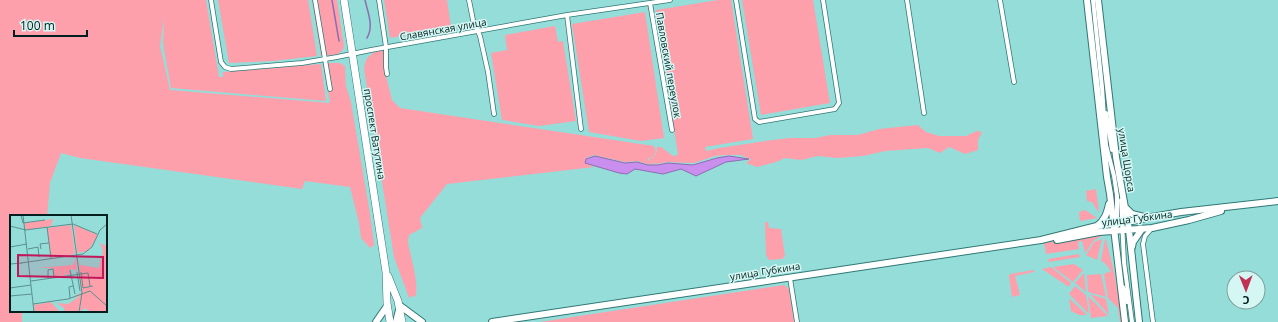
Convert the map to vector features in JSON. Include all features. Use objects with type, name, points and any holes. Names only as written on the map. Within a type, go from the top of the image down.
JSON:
[{"type":"main road","name":"проспект Ватутина","points":[[344,0],[386,272],[390,288],[399,307],[402,322]]},
{"type":"main road","name":"улица Щорса","points":[[1087,0],[1107,178],[1110,194],[1120,223],[1120,231],[1132,252],[1139,322]]},
{"type":"main road","name":"улица Щорса","points":[[1098,0],[1116,157],[1124,206],[1116,245],[1125,322]]},
{"type":"main road","points":[[1097,226],[1103,221],[1106,215],[1110,194]]},
{"type":"main road","name":"улица Губкина","points":[[492,322],[790,278],[858,266],[1040,240],[1097,226],[1181,212],[1278,201]]},
{"type":"main road","points":[[1124,206],[1132,214],[1146,218]]},
{"type":"main road","name":"улица Губкина","points":[[1040,240],[1055,240],[1099,232],[1152,228],[1189,220],[1234,207]]},
{"type":"main road","points":[[1132,252],[1133,242],[1142,229]]},
{"type":"main road","name":"проспект Ватутина","points":[[390,288],[387,308],[390,322]]},
{"type":"main road","points":[[387,308],[394,314],[399,307]]},
{"type":"main road","points":[[395,322],[399,307]]},
{"type":"main road","points":[[399,307],[422,322]]},
{"type":"main road","points":[[376,322],[387,308]]},
{"type":"main road","points":[[387,308],[390,316],[395,322]]},
{"type":"street","name":"Славянская улица","points":[[211,0],[221,62],[225,67],[231,69],[302,63],[566,15],[670,0]]},
{"type":"street","points":[[315,0],[330,89]]},
{"type":"street","points":[[379,0],[386,47],[387,74]]},
{"type":"street","points":[[469,0],[473,20],[479,31],[488,72],[494,114]]},
{"type":"street","points":[[736,0],[755,119],[759,122],[835,109],[839,103],[823,0]]},
{"type":"street","points":[[907,0],[924,113]]},
{"type":"street","points":[[1000,0],[1014,82]]},
{"type":"street","points":[[1093,0],[1102,87],[1121,196],[1120,223]]},
{"type":"street","name":"Павловский переулок","points":[[650,3],[672,130]]},
{"type":"street","points":[[566,15],[581,129]]},
{"type":"street","points":[[1152,228],[1145,236],[1143,244],[1153,322]]},
{"type":"street","points":[[1120,231],[1132,322]]},
{"type":"street","name":"улица Щорса","points":[[1118,263],[1132,322]]},
{"type":"street","points":[[790,278],[797,322]]},
{"type":"shaded area","points":[[0,0],[206,0],[219,77],[223,77],[223,72],[321,64],[326,101],[171,88],[163,44],[164,17],[160,46],[170,90],[330,103],[323,63],[340,63],[345,66],[346,86],[351,102],[370,214],[374,245],[370,248],[361,238],[359,223],[350,187],[305,181],[302,189],[80,158],[61,153],[50,183],[47,215],[10,215],[10,312],[22,312],[22,322],[0,322]]},
{"type":"shaded area","points":[[218,0],[308,0],[317,56],[273,61],[229,63]]},
{"type":"shaded area","points":[[312,0],[337,0],[344,46],[343,50],[338,54],[321,56]]},
{"type":"shaded area","points":[[384,0],[447,0],[451,27],[390,38]]},
{"type":"shaded area","points":[[718,0],[731,0],[753,139],[705,147],[706,151],[765,141],[790,138],[816,138],[830,135],[858,135],[879,129],[918,125],[926,132],[939,136],[966,136],[977,131],[982,132],[978,140],[978,150],[965,154],[949,147],[940,153],[928,148],[885,151],[863,156],[837,158],[818,156],[801,160],[785,158],[757,167],[746,163],[751,159],[740,155],[715,156],[694,163],[651,163],[655,165],[637,161],[625,162],[594,155],[586,158],[585,163],[594,167],[447,184],[420,218],[422,228],[409,235],[408,242],[414,270],[416,291],[415,297],[412,296],[409,298],[394,257],[364,69],[368,57],[373,52],[385,50],[384,68],[392,100],[400,108],[654,146],[656,152],[653,157],[657,152],[657,147],[661,147],[673,156],[678,155],[656,10]]},
{"type":"shaded area","points":[[742,0],[813,0],[830,103],[761,115]]},
{"type":"shaded area","points":[[645,12],[664,138],[641,141],[589,132],[572,24]]},
{"type":"shaded area","points":[[555,26],[558,42],[563,41],[576,121],[539,126],[502,120],[491,53],[507,50],[505,35]]},
{"type":"shaded area","points":[[595,156],[625,163],[637,162],[648,165],[668,163],[693,165],[729,156],[749,159],[726,162],[696,176],[681,169],[663,174],[635,169],[627,174],[585,163],[586,159]]},
{"type":"shaded area","points":[[1096,189],[1099,213],[1092,202],[1087,201],[1086,191]]},
{"type":"shaded area","points":[[1085,210],[1097,218],[1080,221],[1079,212]]},
{"type":"shaded area","points":[[765,222],[768,222],[769,228],[781,229],[785,256],[782,259],[769,260],[766,255]]},
{"type":"shaded area","points":[[1101,234],[1102,236],[1094,240],[1085,253],[1082,241],[1078,242],[1079,249],[1046,254],[1044,243]]},
{"type":"shaded area","points":[[1102,239],[1097,260],[1086,255],[1094,242]]},
{"type":"shaded area","points":[[1105,239],[1114,272],[1123,322],[1120,322],[1118,308],[1108,298],[1104,274],[1111,271],[1105,263],[1101,261]]},
{"type":"shaded area","points":[[1079,254],[1080,257],[1049,262],[1048,259]]},
{"type":"shaded area","points":[[1074,264],[1083,270],[1073,282],[1053,267]]},
{"type":"shaded area","points":[[1051,267],[1071,283],[1069,287],[1042,269]]},
{"type":"shaded area","points":[[1034,270],[1034,272],[1015,276],[1020,295],[1012,297],[1010,274]]},
{"type":"shaded area","points":[[1084,273],[1086,292],[1075,283]]},
{"type":"shaded area","points":[[1101,274],[1106,297],[1088,292],[1087,275]]},
{"type":"shaded area","points":[[784,285],[789,289],[794,322],[540,322]]},
{"type":"shaded area","points":[[1075,286],[1086,295],[1089,314],[1069,294]]},
{"type":"shaded area","points":[[1090,294],[1106,299],[1109,315]]},
{"type":"shaded area","points":[[1088,296],[1108,316],[1091,318]]},
{"type":"shaded area","points":[[1069,298],[1087,315],[1079,315],[1071,311]]},
{"type":"waterway","points":[[332,0],[339,41]]},
{"type":"waterway","points":[[365,0],[370,24],[367,38]]}]
